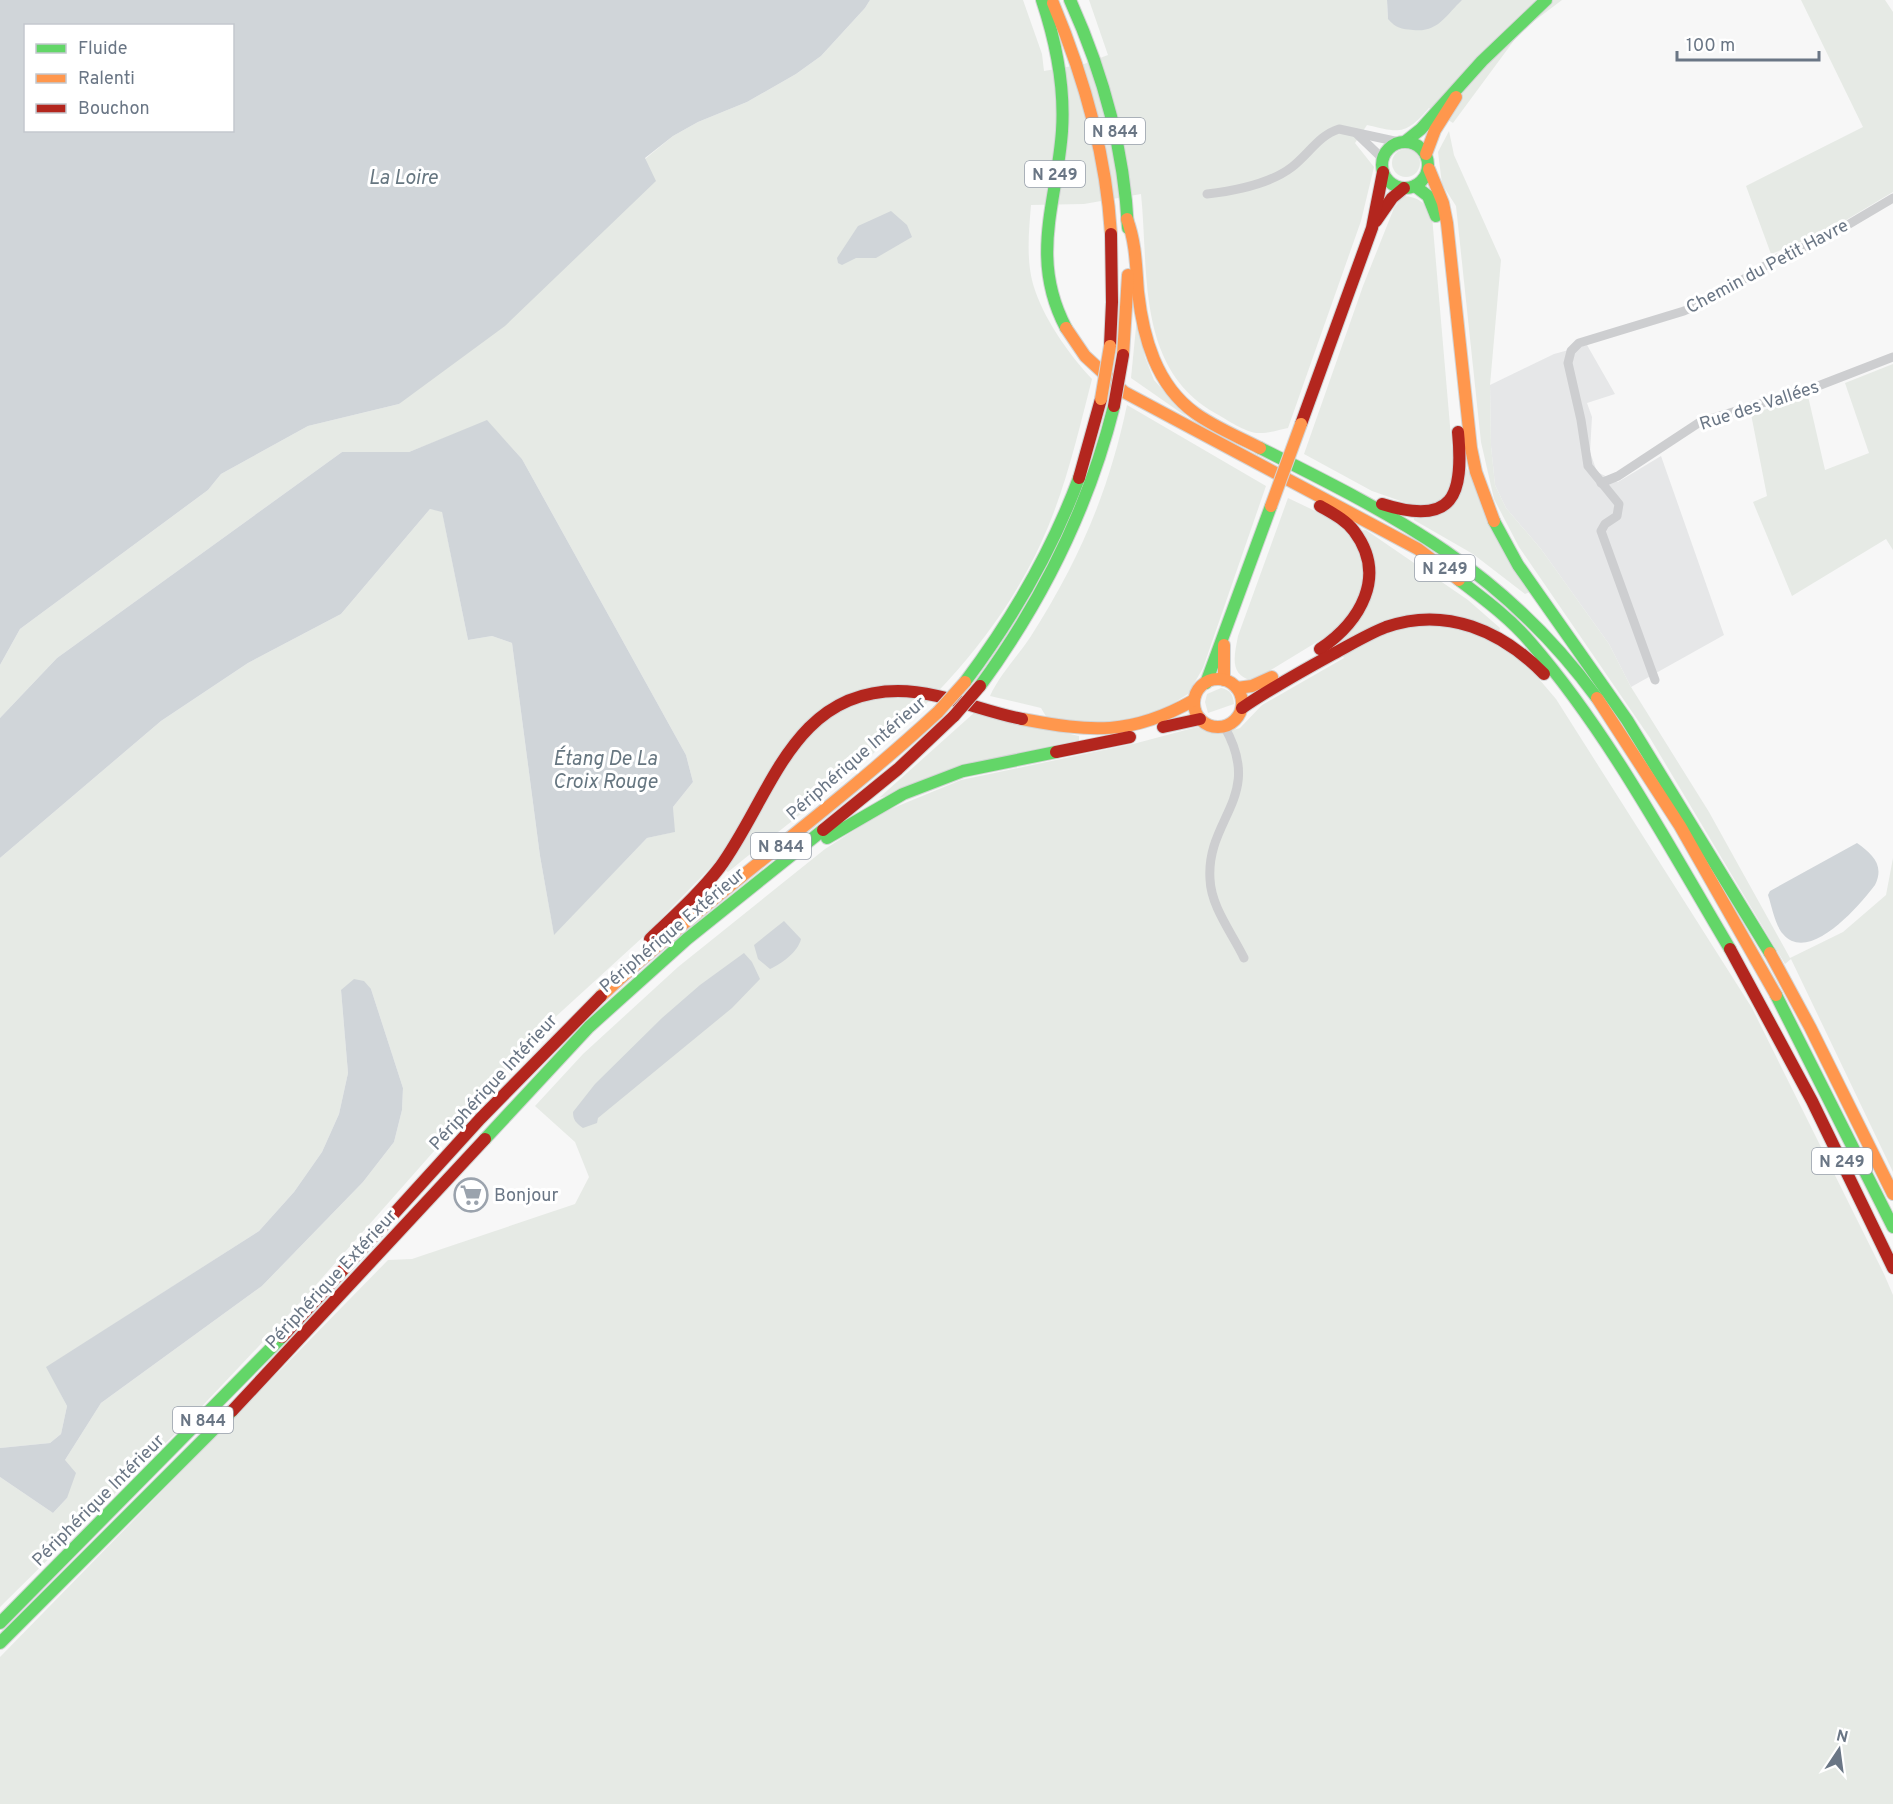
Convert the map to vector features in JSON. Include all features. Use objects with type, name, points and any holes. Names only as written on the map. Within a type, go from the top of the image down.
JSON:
[{"type":"main road","name":"N 249","points":[[1042,0],[1058,56],[1062,130],[1048,216],[1047,270],[1062,322],[1075,344],[1108,380],[1151,408],[1418,549],[1453,574],[1530,641],[1571,693],[1626,775],[1743,971],[1812,1101],[1893,1268]]},
{"type":"main road","name":"Périphérique Intérieur","points":[[0,1623],[240,1382],[527,1071],[621,977],[873,772],[938,712],[965,682],[1008,625],[1053,545],[1082,471],[1101,399],[1110,346],[1113,245],[1102,151],[1073,51],[1052,0]]},
{"type":"main road","name":"Périphérique Extérieur","points":[[0,1643],[243,1399],[582,1034],[656,965],[898,769],[954,716],[980,686],[1022,629],[1070,542],[1096,475],[1114,406],[1127,319],[1131,244],[1115,135],[1089,46],[1070,0]]},
{"type":"main road","points":[[1206,683],[1372,228],[1383,172],[1383,159],[1388,148],[1421,129],[1448,95],[1546,0]]},
{"type":"main road","points":[[1426,154],[1445,113],[1482,61]]},
{"type":"main road","points":[[1402,142],[1418,145],[1426,154],[1429,169],[1446,214],[1473,458],[1494,524],[1518,564],[1628,720],[1755,927],[1810,1027],[1893,1194]]},
{"type":"main road","points":[[1372,228],[1392,198],[1421,182],[1429,169]]},
{"type":"main road","points":[[1275,456],[1375,501],[1402,510],[1434,510],[1449,500],[1455,492],[1461,462],[1437,221],[1428,196],[1409,187],[1391,183],[1383,172]]},
{"type":"main road","name":"N 249","points":[[1131,244],[1144,328],[1151,354],[1166,384],[1190,410],[1406,526],[1462,560],[1534,620],[1569,658],[1647,773],[1739,927],[1824,1086],[1893,1227]]},
{"type":"main road","points":[[621,977],[628,960],[699,891],[720,866],[799,735],[817,717],[839,703],[867,693],[889,690],[911,691],[1059,726],[1094,731],[1125,728],[1173,715],[1194,700],[1199,688],[1206,683],[1224,680],[1237,688],[1261,683],[1346,632],[1361,612],[1369,575],[1365,550],[1345,522],[1257,463]]},
{"type":"main road","points":[[1194,700],[1200,719],[1211,726],[1224,726],[1236,720],[1242,708],[1274,686],[1369,635],[1414,621],[1447,620],[1480,627],[1509,641],[1536,664],[1577,716],[1592,724]]},
{"type":"main road","points":[[1224,680],[1225,634]]},
{"type":"main road","points":[[1237,688],[1242,708]]},
{"type":"main road","points":[[761,879],[777,876],[848,824],[903,794],[935,781],[993,764],[1131,737],[1200,719]]},
{"type":"street","points":[[1207,194],[1258,183],[1290,169],[1329,132],[1339,129],[1402,142]]},
{"type":"street","points":[[1354,132],[1383,159]]},
{"type":"street","name":"Chemin du Petit Havre","points":[[1655,680],[1601,531],[1605,524],[1617,516],[1619,510],[1614,496],[1588,466],[1581,420],[1569,375],[1569,358],[1579,343],[1684,311],[1715,297],[1776,258],[1829,236],[1893,198]]},
{"type":"street","name":"Rue des Vallées","points":[[1601,483],[1618,476],[1700,422],[1818,386],[1893,357]]},
{"type":"street","points":[[1224,726],[1237,758],[1238,783],[1232,807],[1214,845],[1210,880],[1216,906],[1244,958]]},
{"type":"shaded area","points":[[870,0],[1023,0],[1042,54],[1044,71],[1084,64],[1108,55],[1089,0],[1387,0],[1388,19],[1462,0],[1562,0],[1521,31],[1453,123],[1429,108],[1414,123],[1402,130],[1387,130],[1367,125],[1355,143],[1374,167],[1361,221],[1288,428],[1260,433],[1243,429],[1215,413],[1189,394],[1171,371],[1159,344],[1151,316],[1141,194],[1084,204],[1031,205],[1029,255],[1037,296],[1057,335],[1092,379],[1070,462],[1050,523],[1014,594],[981,641],[945,684],[862,764],[728,872],[714,864],[643,937],[540,1031],[307,1295],[191,1418],[0,1607],[0,1477],[53,1513],[67,1498],[65,1460],[101,1403],[262,1286],[363,1182],[394,1142],[402,1110],[403,1088],[371,989],[341,990],[348,1073],[339,1114],[322,1152],[294,1192],[259,1231],[47,1367],[67,1406],[61,1434],[50,1443],[0,1448],[0,858],[161,721],[248,663],[341,614],[430,509],[442,511],[468,640],[492,636],[512,643],[540,856],[554,934],[647,838],[674,832],[673,807],[693,782],[686,755],[522,459],[487,421],[409,452],[342,452],[57,658],[0,718],[0,665],[20,629],[208,490],[221,474],[308,426],[399,404],[645,159],[673,136],[698,122],[747,102],[796,74],[821,56]]},
{"type":"shaded area","points":[[1801,0],[1885,0],[1893,12],[1893,192],[1826,232],[1771,254],[1746,186],[1863,127]]},
{"type":"shaded area","points":[[1449,131],[1454,155],[1501,260],[1490,385],[1491,446],[1495,485],[1506,508],[1541,549],[1609,644],[1631,687],[1709,812],[1790,958],[1843,932],[1886,895],[1893,858],[1893,1172],[1791,959],[1785,964],[1650,738],[1519,547],[1494,499],[1481,442],[1456,206],[1442,184],[1438,152]]},
{"type":"shaded area","points":[[1406,149],[1416,153],[1420,163],[1416,173],[1406,177],[1396,173],[1392,163],[1396,153]]},
{"type":"shaded area","points":[[1403,196],[1421,201],[1432,216],[1452,449],[1469,472],[1530,592],[1525,594],[1473,554],[1414,520],[1412,505],[1372,491],[1304,454],[1363,286],[1394,208]]},
{"type":"shaded area","points":[[1137,317],[1145,357],[1154,380],[1187,417],[1131,378]]},
{"type":"shaded area","points":[[1587,345],[1615,394],[1587,403],[1592,417],[1590,452],[1597,472],[1618,482],[1661,456],[1724,635],[1631,687],[1609,644],[1541,549],[1506,508],[1495,485],[1491,446],[1490,385],[1554,354]]},
{"type":"shaded area","points":[[1893,364],[1893,550],[1886,539],[1792,596],[1753,502],[1767,496],[1751,414],[1808,396],[1825,470],[1869,453],[1845,383]]},
{"type":"shaded area","points":[[1127,405],[1266,486],[1203,668],[1188,694],[1161,711],[1106,724],[1047,718],[1041,708],[990,696],[1031,636],[1078,553],[1111,467]]},
{"type":"shaded area","points":[[1288,498],[1332,519],[1348,532],[1366,530],[1468,600],[1500,628],[1497,643],[1527,665],[1556,699],[1752,1008],[1884,1274],[1893,1295],[1893,1804],[0,1804],[0,1657],[388,1260],[412,1259],[575,1204],[589,1177],[575,1142],[535,1106],[583,1054],[678,967],[825,849],[881,813],[961,780],[1137,743],[1197,727],[1219,734],[1240,728],[1262,705],[1344,658],[1330,634],[1253,681],[1245,678],[1237,670],[1235,658],[1238,636]]},
{"type":"shaded area","points":[[1221,688],[1230,693],[1234,704],[1208,713],[1205,702],[1207,694]]},
{"type":"shaded area","points":[[975,712],[1079,736],[1079,741],[879,798]]},
{"type":"water","name":"La Loire","points":[[0,0],[870,0],[821,56],[796,74],[747,102],[698,122],[673,136],[645,158],[656,181],[505,326],[399,404],[308,426],[221,474],[208,490],[20,629],[0,665]]},
{"type":"water","points":[[1387,0],[1462,0],[1435,26],[1429,29],[1413,30],[1396,26],[1388,19]]},
{"type":"water","points":[[891,211],[907,225],[912,237],[876,258],[856,258],[842,265],[838,263],[837,258],[858,226]]},
{"type":"water","name":"Étang De La Croix Rouge","points":[[487,420],[522,459],[686,755],[693,782],[673,807],[675,832],[647,838],[554,935],[540,856],[512,643],[492,636],[468,640],[442,512],[430,509],[341,614],[248,663],[161,721],[0,858],[0,718],[57,658],[342,452],[409,452]]},
{"type":"water","points":[[1857,843],[1868,851],[1878,866],[1879,872],[1875,885],[1833,929],[1806,942],[1794,942],[1783,934],[1778,926],[1768,895],[1770,891]]},
{"type":"water","points":[[784,921],[801,939],[793,953],[770,969],[758,959],[754,945]]},
{"type":"water","points":[[744,953],[752,962],[760,979],[732,1008],[598,1118],[597,1123],[583,1128],[577,1123],[573,1112],[595,1084],[662,1018],[700,985]]},
{"type":"water","points":[[354,979],[364,981],[371,989],[403,1088],[402,1110],[394,1142],[363,1182],[262,1286],[101,1403],[65,1460],[76,1473],[67,1498],[53,1513],[0,1477],[0,1448],[50,1443],[61,1434],[67,1406],[46,1367],[259,1231],[294,1192],[322,1152],[339,1114],[348,1073],[341,990]]},
{"type":"traffic: fast","points":[[1042,0],[1058,64],[1063,114],[1047,254],[1049,278],[1055,302],[1066,328]]},
{"type":"traffic: fast","points":[[1070,0],[1082,27],[1110,111],[1122,169],[1128,228]]},
{"type":"traffic: fast","points":[[1406,141],[1421,129],[1482,61],[1546,0]]},
{"type":"traffic: fast","points":[[1405,142],[1421,149],[1428,165],[1421,181],[1405,188],[1389,181],[1382,165],[1389,149],[1405,142]]},
{"type":"traffic: fast","points":[[1415,186],[1428,196],[1436,216]]},
{"type":"traffic: fast","points":[[980,686],[1024,621],[1061,553],[1091,482],[1114,406]]},
{"type":"traffic: fast","points":[[1260,448],[1358,498],[1445,551],[1485,581],[1524,615],[1561,653],[1597,698]]},
{"type":"traffic: fast","points":[[965,682],[999,634],[1030,584],[1056,533],[1079,478]]},
{"type":"traffic: fast","points":[[1206,683],[1271,506]]},
{"type":"traffic: fast","points":[[1494,521],[1518,565],[1627,720],[1770,953]]},
{"type":"traffic: fast","points":[[1459,580],[1515,626],[1560,678],[1637,792],[1730,949]]},
{"type":"traffic: fast","points":[[827,838],[903,794],[963,771],[1056,752]]},
{"type":"traffic: fast","points":[[485,1139],[589,1027],[687,939],[823,830]]},
{"type":"traffic: fast","points":[[1776,995],[1893,1227]]},
{"type":"traffic: fast","points":[[0,1623],[282,1337]]},
{"type":"traffic: fast","points":[[0,1643],[232,1411]]},
{"type":"traffic: slow","points":[[1053,3],[1084,87],[1092,116],[1104,174],[1111,234]]},
{"type":"traffic: slow","points":[[1426,154],[1435,130],[1456,97]]},
{"type":"traffic: slow","points":[[1429,169],[1443,203],[1447,223],[1471,448],[1476,472],[1494,521]]},
{"type":"traffic: slow","points":[[1127,219],[1134,246],[1140,309],[1148,343],[1161,374],[1170,389],[1195,413],[1260,448]]},
{"type":"traffic: slow","points":[[1123,355],[1128,275]]},
{"type":"traffic: slow","points":[[1066,328],[1085,356],[1124,392],[1418,549],[1459,580]]},
{"type":"traffic: slow","points":[[1101,399],[1110,346]]},
{"type":"traffic: slow","points":[[1271,506],[1301,424]]},
{"type":"traffic: slow","points":[[1224,645],[1224,680]]},
{"type":"traffic: slow","points":[[1237,688],[1252,686],[1272,677]]},
{"type":"traffic: slow","points":[[1218,679],[1235,686],[1242,703],[1235,720],[1218,727],[1201,720],[1194,703],[1201,686],[1218,679]]},
{"type":"traffic: slow","points":[[938,712],[965,682]]},
{"type":"traffic: slow","points":[[1597,698],[1680,826],[1776,995]]},
{"type":"traffic: slow","points":[[1022,719],[1069,727],[1110,728],[1150,720],[1194,700]]},
{"type":"traffic: slow","points":[[601,996],[642,959],[897,749],[938,712]]},
{"type":"traffic: slow","points":[[1770,953],[1810,1027],[1893,1194]]},
{"type":"traffic: jam","points":[[1301,424],[1372,228],[1383,172]]},
{"type":"traffic: jam","points":[[1376,221],[1392,198],[1404,188]]},
{"type":"traffic: jam","points":[[1110,346],[1111,234]]},
{"type":"traffic: jam","points":[[1114,406],[1123,355]]},
{"type":"traffic: jam","points":[[1079,478],[1101,399]]},
{"type":"traffic: jam","points":[[1382,504],[1406,510],[1425,511],[1439,508],[1449,500],[1456,489],[1459,473],[1458,432]]},
{"type":"traffic: jam","points":[[1320,506],[1351,527],[1364,548],[1369,565],[1369,581],[1365,597],[1357,612],[1347,626],[1320,649]]},
{"type":"traffic: jam","points":[[1242,708],[1366,636],[1408,621],[1430,619],[1472,626],[1510,646],[1544,674]]},
{"type":"traffic: jam","points":[[954,716],[980,686]]},
{"type":"traffic: jam","points":[[650,939],[720,867],[788,753],[809,728],[833,709],[862,696],[898,691],[929,694],[1022,719]]},
{"type":"traffic: jam","points":[[823,830],[898,769],[954,716]]},
{"type":"traffic: jam","points":[[1163,727],[1200,719]]},
{"type":"traffic: jam","points":[[1056,752],[1130,737]]},
{"type":"traffic: jam","points":[[1730,949],[1812,1101],[1893,1268]]},
{"type":"traffic: jam","points":[[282,1337],[480,1119],[601,996]]},
{"type":"traffic: jam","points":[[232,1411],[485,1139]]},
{"type":"place","name":"Bonjour","points":[[471,1195]]}]
